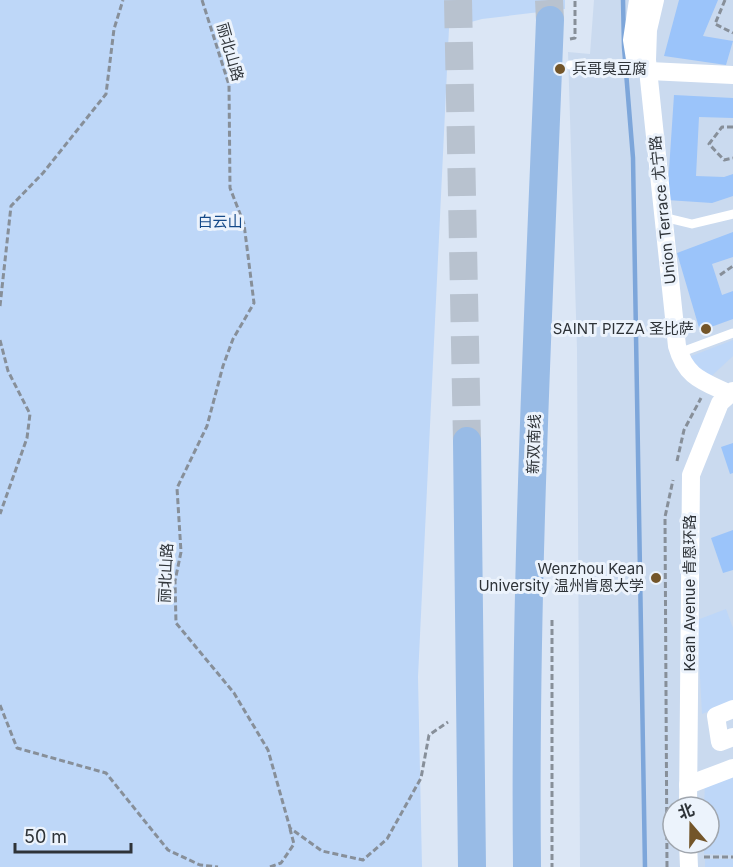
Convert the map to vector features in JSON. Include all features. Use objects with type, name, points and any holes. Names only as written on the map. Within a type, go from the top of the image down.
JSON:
[{"type":"main road","name":"新双南线","points":[[527,867],[527,707],[537,336],[550,20]]},
{"type":"main road","points":[[467,441],[472,867]]},
{"type":"street","points":[[638,0],[632,40],[634,59],[649,71],[733,75]]},
{"type":"street","name":"Union Terrace 尤宁路","points":[[655,0],[647,39],[675,334],[682,363],[695,377],[731,393]]},
{"type":"street","name":"Kean Avenue 肯恩环路","points":[[688,795],[691,475],[720,403],[731,393]]},
{"type":"street","points":[[689,725],[724,712],[720,742],[733,737]]},
{"type":"street","points":[[688,785],[733,768]]},
{"type":"lane","points":[[570,64],[622,64]]},
{"type":"lane","points":[[663,217],[692,224],[733,214]]},
{"type":"lane","points":[[679,353],[733,333]]},
{"type":"path","points":[[0,306],[11,206],[43,173],[106,94],[114,29],[123,0]]},
{"type":"path","name":"丽北山路","points":[[202,0],[229,85],[230,188],[244,224],[254,303],[233,339],[207,426],[177,488],[181,552],[175,581],[176,623],[234,693],[268,750],[290,828]]},
{"type":"path","points":[[575,0],[575,38]]},
{"type":"path","points":[[725,0],[715,24],[733,33]]},
{"type":"path","points":[[733,127],[722,127],[709,144],[724,160],[733,158]]},
{"type":"path","points":[[720,275],[733,266]]},
{"type":"path","points":[[0,340],[8,371],[30,414],[27,438],[0,514]]},
{"type":"path","points":[[677,463],[684,430],[709,384]]},
{"type":"path","points":[[667,867],[665,517],[675,474]]},
{"type":"path","points":[[0,705],[17,748],[106,773],[168,850],[200,865],[218,867]]},
{"type":"path","points":[[290,828],[322,851],[363,860],[387,839],[421,778],[429,735],[453,719],[470,721]]},
{"type":"path","points":[[270,867],[281,863],[294,844],[290,828]]},
{"type":"path","points":[[692,856],[733,857]]},
{"type":"shaded area","name":"Wenzhou Kean University 温州肯恩大学","points":[[594,0],[733,0],[733,867],[580,867],[577,349],[568,52],[590,54]]},
{"type":"green space","name":"白云山","points":[[0,0],[565,0],[565,9],[482,19],[449,28],[418,677],[422,867],[0,867]]},
{"type":"green space","points":[[733,340],[733,356],[705,382],[681,360]]},
{"type":"green space","points":[[726,609],[733,628],[733,702],[702,714],[697,620]]},
{"type":"green space","points":[[733,774],[733,855],[721,855],[721,795],[704,795],[705,783]]},
{"type":"green space","points":[[705,859],[733,859],[733,867],[705,867]]},
{"type":"building","points":[[679,0],[718,0],[703,36],[733,41],[726,65],[664,56]]},
{"type":"building","points":[[674,95],[733,98],[733,118],[699,117],[696,176],[724,177],[733,174],[733,196],[712,203],[667,200]]},
{"type":"building","points":[[733,232],[733,257],[712,264],[722,295],[733,291],[733,319],[700,331],[677,253]]},
{"type":"building","points":[[733,443],[733,473],[730,474],[721,447]]},
{"type":"building","points":[[733,530],[733,570],[723,573],[711,538]]},
{"type":"waterway","points":[[623,0],[624,47],[633,158],[645,867]]},
{"type":"tunnel","points":[[458,0],[467,441]]},
{"type":"tunnel","points":[[549,0],[550,20]]},
{"type":"place","name":"兵哥臭豆腐","points":[[560,69]]},
{"type":"place","name":"SAINT PIZZA 圣比萨","points":[[706,329]]},
{"type":"place","name":"Wenzhou Kean University 温州肯恩大学","points":[[656,578]]}]
